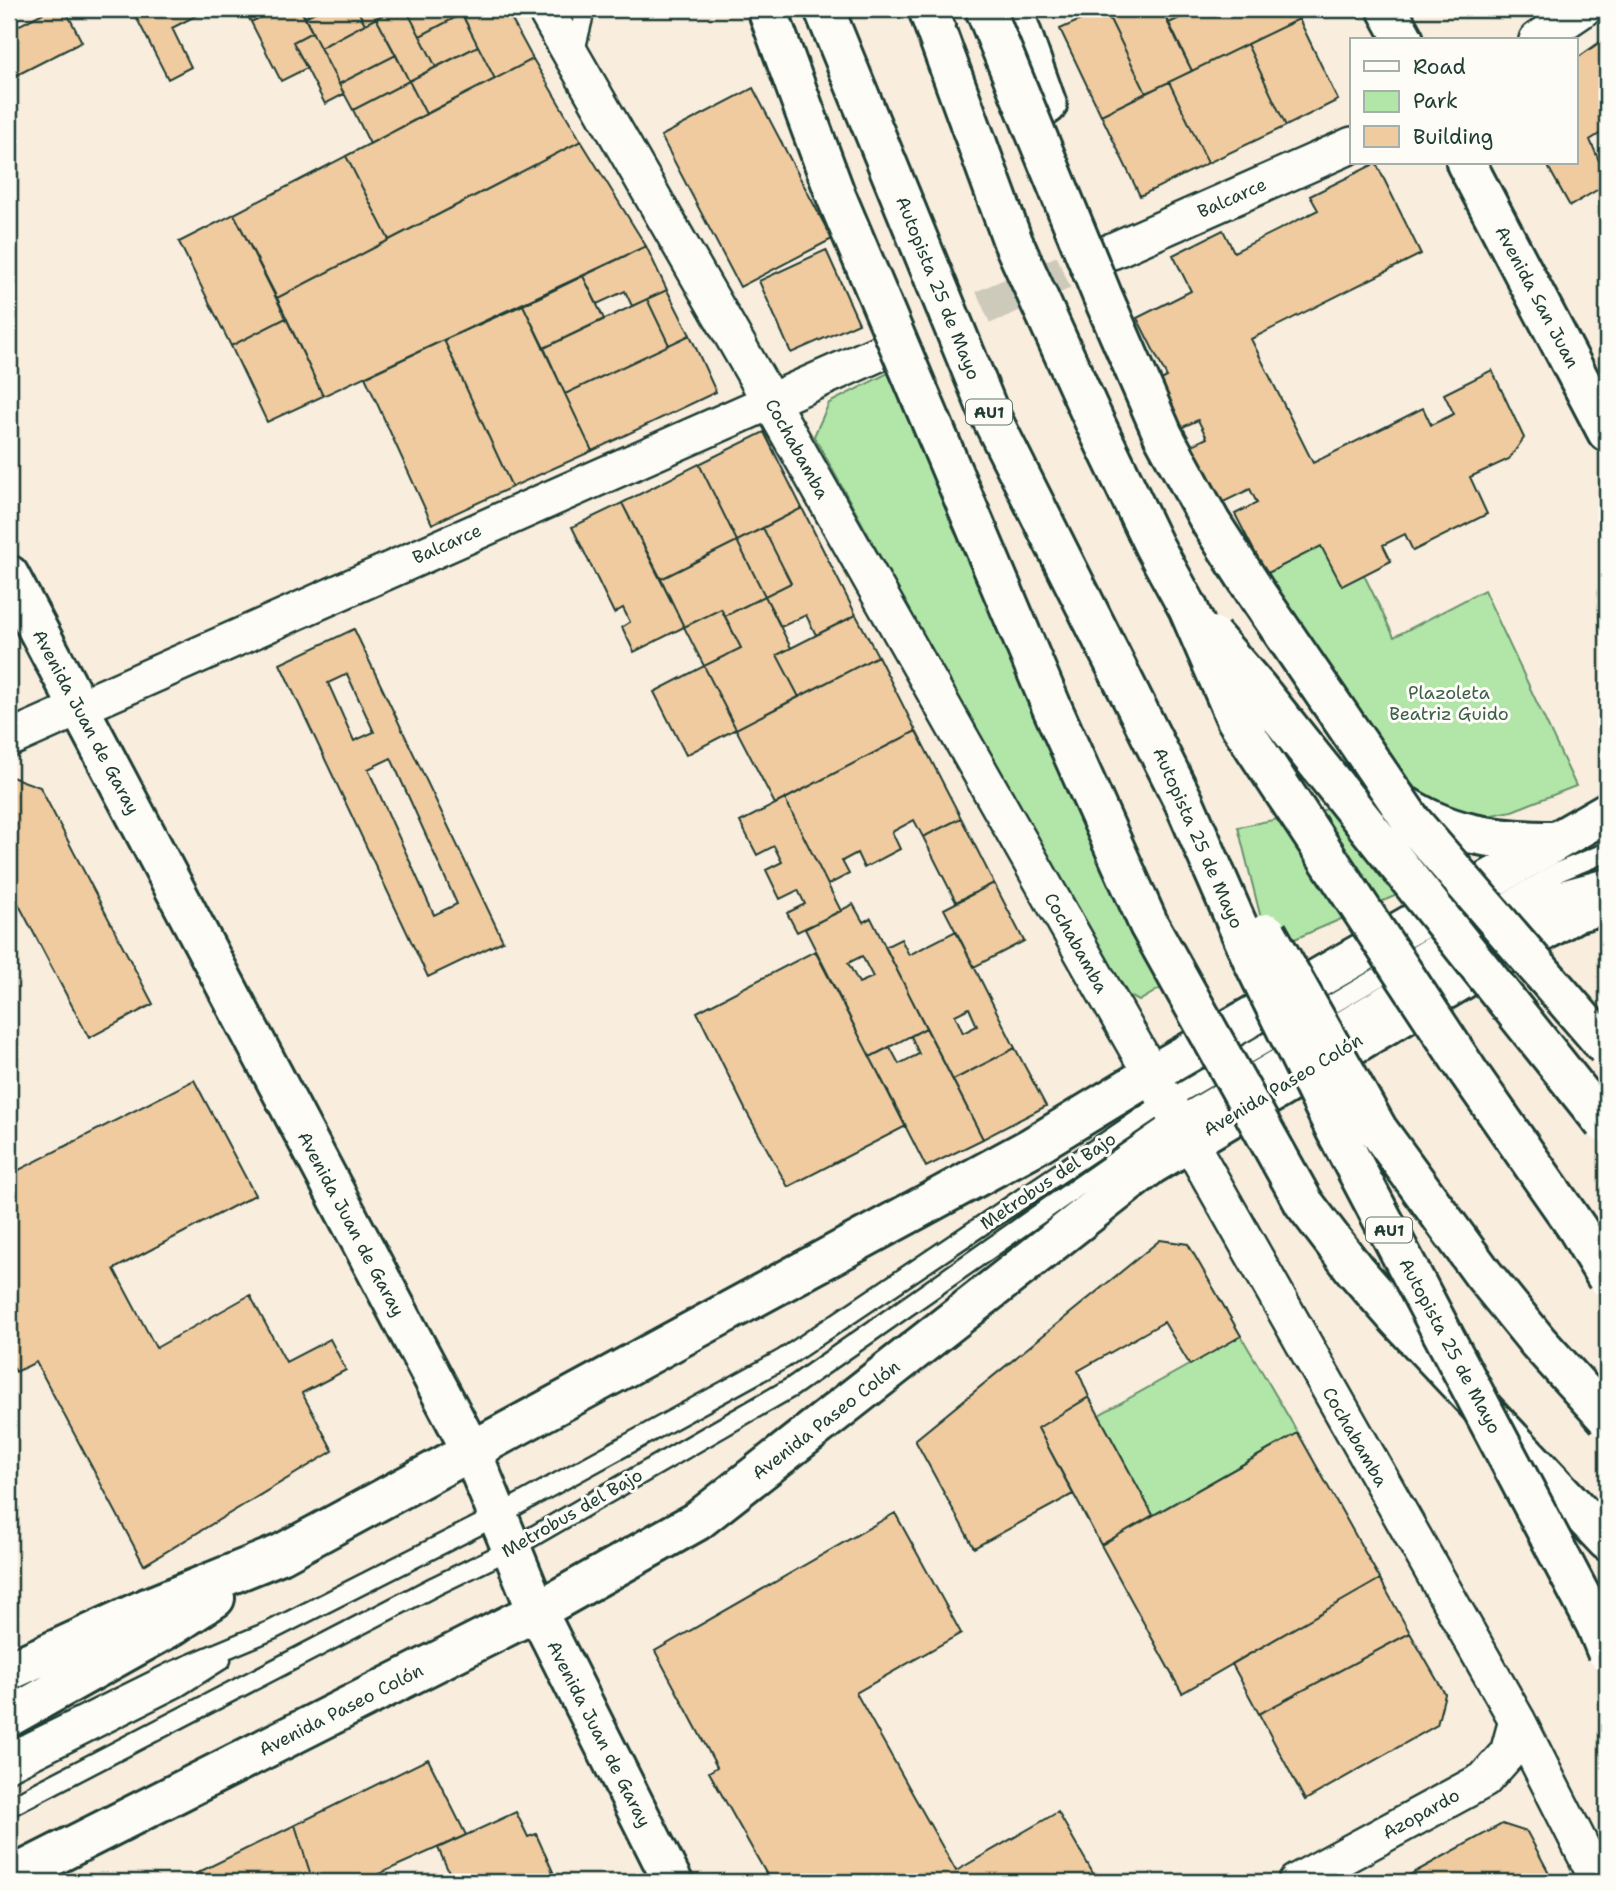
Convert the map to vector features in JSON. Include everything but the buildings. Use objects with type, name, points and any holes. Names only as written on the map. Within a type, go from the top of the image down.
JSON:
[{"type":"main road","points":[[767,9],[836,197],[1053,710],[1149,925],[1304,1203],[1355,1270],[1398,1319],[1607,1541]]},
{"type":"main road","name":"Autopista 25 de Mayo","points":[[824,9],[990,415],[1184,802],[1254,963],[1336,1131],[1596,1625],[1607,1652]]},
{"type":"main road","points":[[928,9],[1013,242],[1119,474],[1188,608],[1236,719],[1460,1059],[1577,1228],[1607,1278]]},
{"type":"main road","points":[[985,9],[1157,422],[1211,523],[1412,822],[1607,1048]]},
{"type":"main road","points":[[1013,9],[1069,168],[1095,265],[1114,355],[1136,419],[1181,513],[1234,603],[1321,726],[1349,759],[1380,788],[1409,809],[1444,826],[1483,838],[1555,841]]},
{"type":"main road","points":[[1388,9],[1403,38]]},
{"type":"main road","name":"Avenida San Juan","points":[[1467,164],[1607,432]]},
{"type":"main road","name":"Avenida Juan de Garay","points":[[9,575],[471,1450],[537,1611],[673,1882]]},
{"type":"main road","points":[[1188,608],[1258,689],[1607,1127]]},
{"type":"main road","points":[[1184,802],[1267,933],[1378,1130],[1483,1274],[1538,1342],[1607,1418]]},
{"type":"main road","name":"Avenida Paseo Colón","points":[[9,1878],[537,1611],[696,1521],[1151,1165],[1170,1109],[1555,841],[1607,812]]},
{"type":"main road","name":"Avenida Paseo Colón","points":[[9,1671],[146,1608],[281,1554],[1030,1148],[1170,1109],[1574,913],[1607,904]]},
{"type":"main road","points":[[9,1717],[172,1626],[281,1554]]},
{"type":"street","name":"Cochabamba","points":[[545,9],[1517,1720],[1599,1882]]},
{"type":"street","points":[[1540,38],[1583,9]]},
{"type":"street","name":"Balcarce","points":[[1112,251],[1350,146]]},
{"type":"street","name":"Balcarce","points":[[9,739],[886,350]]},
{"type":"street","name":"Azopardo","points":[[1296,1882],[1484,1780],[1508,1754],[1517,1720]]},
{"type":"lane","points":[[573,58],[583,18]]},
{"type":"lane","name":"Metrobus del Bajo","points":[[9,1807],[435,1586],[504,1532],[783,1359],[1170,1109],[1558,872],[1607,852]]},
{"type":"lane","name":"Metrobus del Bajo","points":[[9,1752],[171,1672],[504,1532],[792,1387],[1105,1168],[1170,1109],[1561,890],[1607,878]]},
{"type":"lane","name":"Metrobus del Bajo","points":[[1105,1168],[1170,1109]]},
{"type":"lane","name":"Metrobus del Bajo","points":[[9,1772],[178,1687],[272,1630]]},
{"type":"green space","points":[[888,373],[1146,949],[1166,985],[1139,1001],[1119,990],[814,436],[829,403]]},
{"type":"green space","name":"Plazoleta Beatriz Guido","points":[[1321,546],[1364,575],[1394,637],[1484,590],[1576,786],[1512,811],[1487,816],[1459,812],[1414,787],[1394,763],[1266,574]]},
{"type":"green space","points":[[1358,803],[1411,889],[1269,950],[1238,827]]},
{"type":"green space","points":[[1241,1336],[1298,1433],[1153,1515],[1099,1415]]},
{"type":"tunnel","points":[[886,350],[1112,251]]}]
